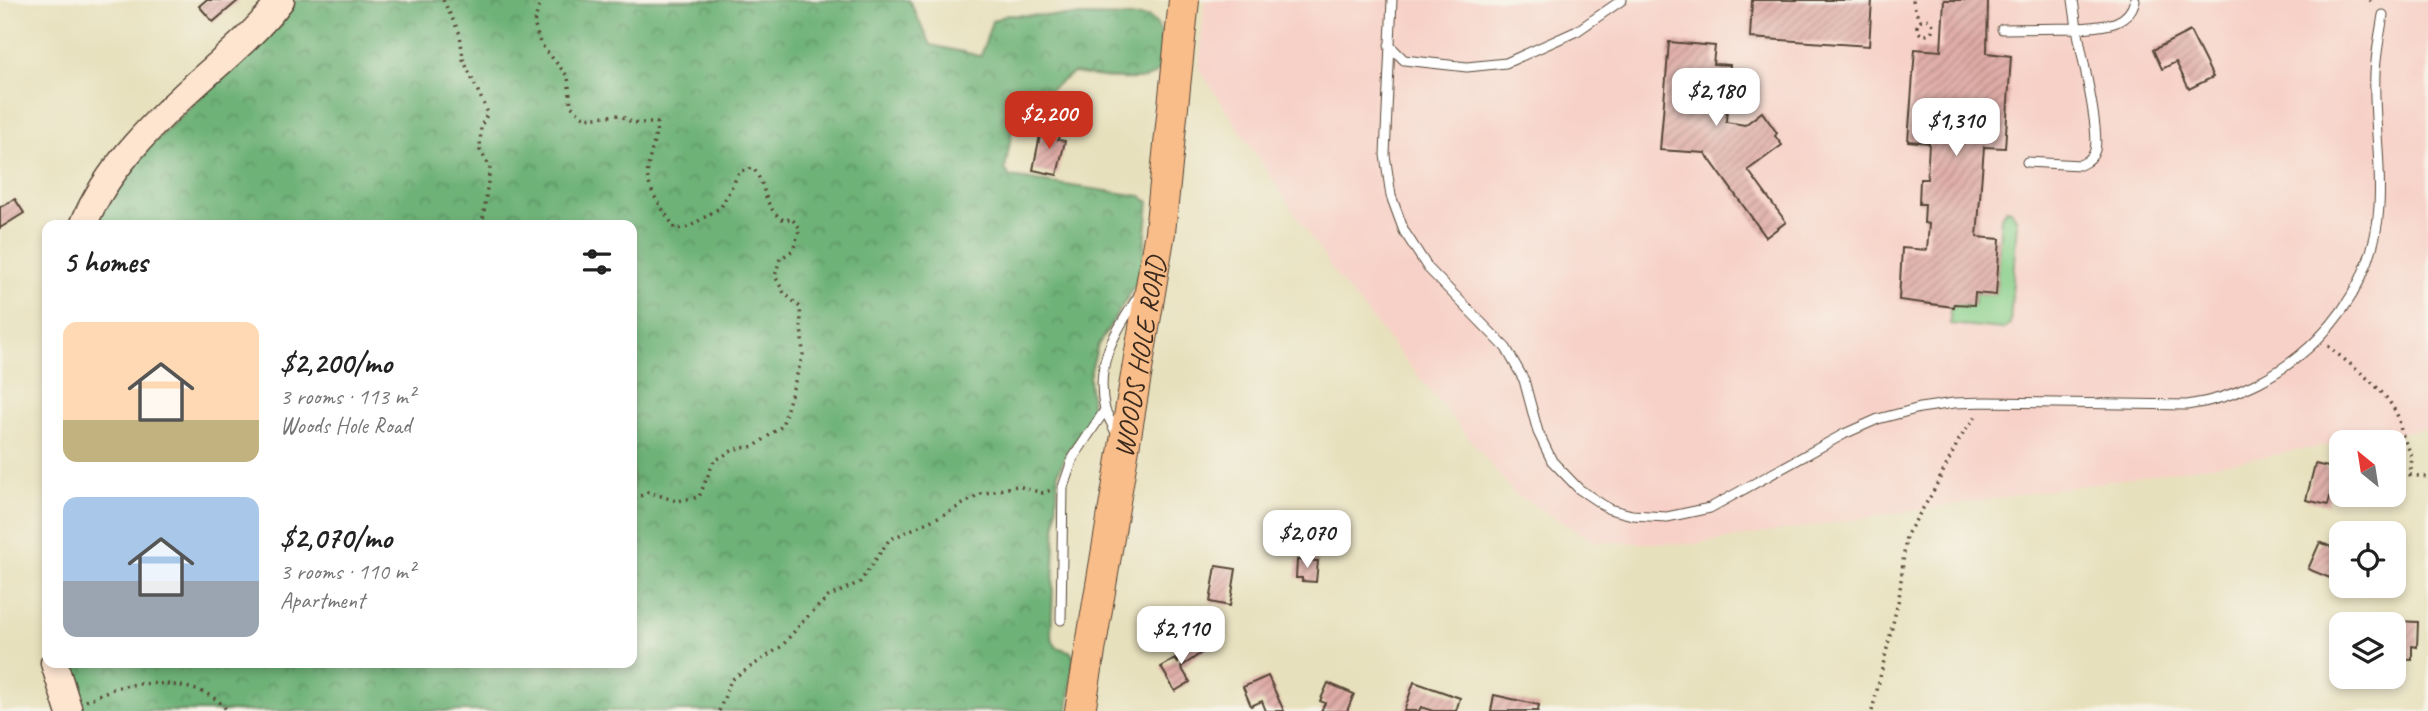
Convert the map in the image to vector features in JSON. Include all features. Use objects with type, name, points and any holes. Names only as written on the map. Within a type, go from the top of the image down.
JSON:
[{"type":"highway","name":"WOODS HOLE ROAD","points":[[1080,711],[1154,270],[1167,175],[1184,0]]},
{"type":"main road","points":[[86,220],[120,163],[281,0]]},
{"type":"main road","points":[[55,668],[68,710]]},
{"type":"lane","points":[[1392,0],[1386,163],[1391,197],[1404,231],[1428,268],[1506,348],[1524,380],[1538,432],[1552,461],[1564,475],[1599,504],[1620,513],[1642,517],[1695,513],[1722,502],[1824,444],[1878,419],[1937,405],[1986,402],[2167,407],[2206,403],[2235,394],[2268,377],[2301,355],[2319,338],[2356,287],[2370,260],[2377,230],[2380,175],[2375,72],[2383,15]]},
{"type":"lane","points":[[1389,45],[1404,60],[1467,67],[1506,63],[1577,31],[1622,0]]},
{"type":"lane","points":[[2027,162],[2080,165],[2093,156],[2096,135],[2073,0]]},
{"type":"lane","points":[[2002,29],[2113,25],[2133,8],[2134,0]]},
{"type":"lane","points":[[1124,450],[1105,410],[1101,392],[1110,343],[1154,270]]},
{"type":"lane","points":[[1061,620],[1063,486],[1073,458],[1105,410]]},
{"type":"path","points":[[443,0],[460,34],[463,59],[488,113],[481,126],[480,150],[490,167],[483,220]]},
{"type":"path","points":[[541,0],[534,23],[540,43],[568,77],[571,106],[585,118],[620,115],[633,122],[657,123],[657,137],[647,177],[675,229],[689,227],[722,207],[740,171],[753,168],[760,178],[772,213],[785,221],[791,218],[800,228],[793,250],[780,259],[775,276],[785,293],[800,307],[803,334],[803,354],[782,426],[755,446],[735,449],[713,461],[699,497],[677,501],[648,492],[637,498]]},
{"type":"path","points":[[1913,0],[1921,20]]},
{"type":"path","points":[[1926,19],[1933,23],[1929,34],[1922,35],[1917,30],[1917,24],[1921,20],[1926,19]]},
{"type":"path","points":[[2319,338],[2388,400],[2399,419],[2401,433],[2413,455],[2410,475],[2428,477]]},
{"type":"path","points":[[1872,711],[1899,598],[1906,536],[1933,492],[1960,438],[1986,402]]},
{"type":"path","points":[[719,711],[731,680],[782,646],[828,597],[860,582],[889,540],[981,494],[1017,486],[1043,493],[1063,486]]},
{"type":"path","points":[[68,710],[116,688],[151,683],[192,687],[222,703],[227,711]]},
{"type":"shaded area","points":[[1205,0],[2428,0],[2428,428],[2406,432],[2329,430],[2329,445],[1694,544],[1596,542],[1515,494],[1338,278],[1199,69]]},
{"type":"green space","points":[[296,0],[909,0],[931,45],[981,56],[992,21],[1007,15],[1149,17],[1153,20],[1162,40],[1158,71],[1152,76],[1131,79],[1073,73],[1015,115],[1005,169],[1010,177],[1141,196],[1149,202],[1142,274],[1098,345],[1089,377],[1091,421],[1067,452],[1058,473],[1051,636],[1056,647],[1070,651],[1074,657],[1068,711],[83,711],[71,687],[66,668],[637,668],[637,220],[98,220],[105,202],[149,147],[271,29]]},
{"type":"green space","points":[[2006,209],[2011,210],[2017,220],[2010,324],[2003,329],[1950,324],[1950,307],[1954,307],[1954,304],[1974,305],[1975,293],[1996,295],[2001,217]]},
{"type":"building","points":[[206,0],[239,0],[213,22],[199,6]]},
{"type":"building","points":[[1752,0],[1872,0],[1869,46],[1750,38]]},
{"type":"building","points":[[1944,0],[1988,0],[1987,53],[2011,56],[2005,148],[1984,147],[1977,237],[2000,239],[1996,295],[1975,293],[1974,305],[1954,304],[1954,307],[1899,300],[1902,248],[1927,250],[1929,224],[1924,223],[1925,204],[1919,204],[1920,179],[1927,179],[1929,143],[1908,141],[1915,49],[1941,51]]},
{"type":"building","points":[[2190,31],[2213,77],[2189,89],[2176,62],[2162,69],[2153,50]]},
{"type":"building","points":[[1669,42],[1715,46],[1713,64],[1730,65],[1726,122],[1745,125],[1762,112],[1777,133],[1775,136],[1782,145],[1748,170],[1786,222],[1766,237],[1705,153],[1660,150]]},
{"type":"building","points":[[1042,125],[1060,129],[1058,140],[1065,141],[1057,175],[1033,170]]},
{"type":"building","points":[[15,199],[24,213],[0,228],[0,207]]},
{"type":"building","points":[[2315,464],[2329,467],[2328,505],[2306,500]]},
{"type":"building","points":[[2320,542],[2329,546],[2329,578],[2308,569]]},
{"type":"building","points":[[1297,560],[1318,561],[1316,582],[1296,578]]},
{"type":"building","points":[[1216,566],[1236,569],[1230,606],[1210,602]]},
{"type":"building","points":[[2406,621],[2418,622],[2417,647],[2412,646],[2412,660],[2406,660]]},
{"type":"building","points":[[1185,642],[1207,649],[1181,667],[1190,682],[1175,691],[1161,667],[1175,659],[1178,663]]},
{"type":"building","points":[[1268,676],[1284,711],[1266,711],[1262,701],[1251,706],[1243,687]]},
{"type":"building","points":[[1414,682],[1460,698],[1456,711],[1433,711],[1421,707],[1419,711],[1404,711]]},
{"type":"building","points":[[1328,683],[1354,694],[1347,711],[1321,711],[1325,703],[1320,701]]},
{"type":"building","points":[[1494,695],[1539,705],[1538,711],[1491,711]]}]
